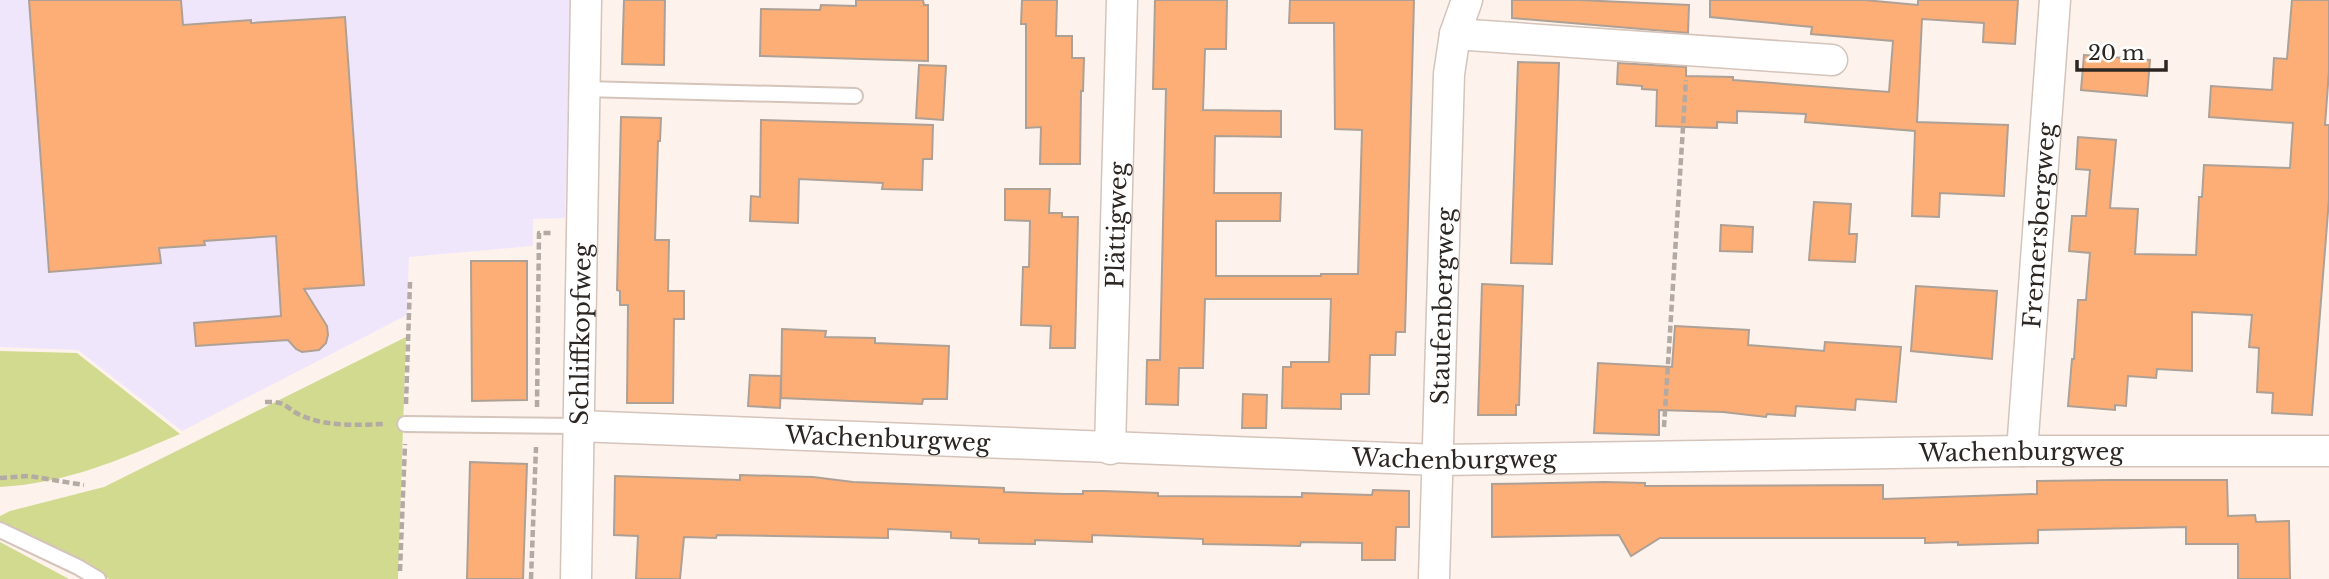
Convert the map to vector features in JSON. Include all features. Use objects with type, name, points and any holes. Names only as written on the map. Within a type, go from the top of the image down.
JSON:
[{"type":"street","name":"Schliffkopfweg","points":[[576,579],[586,0]]},
{"type":"street","name":"Plättigweg","points":[[1110,449],[1122,0]]},
{"type":"street","name":"Staufenbergweg","points":[[1434,579],[1449,74],[1455,34],[1467,0]]},
{"type":"street","name":"Fremersbergweg","points":[[2022,450],[2054,0]]},
{"type":"street","points":[[1455,34],[1832,60]]},
{"type":"street","name":"Wachenburgweg","points":[[578,426],[1439,460],[2022,450],[2329,451]]},
{"type":"lane","points":[[584,89],[855,96]]},
{"type":"lane","points":[[405,424],[578,426]]},
{"type":"lane","points":[[0,530],[98,579]]},
{"type":"path","points":[[1662,456],[1688,50]]},
{"type":"path","points":[[265,402],[277,401],[299,414],[346,426],[405,424]]},
{"type":"path","points":[[0,478],[29,476],[84,485]]},
{"type":"shaded area","points":[[0,0],[571,0],[565,218],[533,219],[533,246],[409,257],[407,315],[182,431],[78,350],[0,347]]},
{"type":"green space","points":[[406,337],[398,579],[109,579],[0,521],[0,516],[10,511],[104,487]]},
{"type":"green space","points":[[0,351],[77,353],[180,434],[93,469],[48,481],[0,487]]},
{"type":"green space","points":[[0,542],[69,579],[0,579]]},
{"type":"building","points":[[29,0],[181,0],[183,25],[345,17],[364,285],[304,289],[327,326],[326,343],[319,350],[302,352],[288,340],[196,346],[194,323],[281,316],[276,236],[204,241],[205,245],[159,248],[161,263],[49,272]]},
{"type":"building","points":[[624,0],[665,0],[664,65],[622,64]]},
{"type":"building","points":[[856,0],[923,0],[924,5],[928,5],[928,61],[760,56],[761,9],[820,10],[821,5],[856,6]]},
{"type":"building","points":[[1022,0],[1057,0],[1056,36],[1072,36],[1072,58],[1084,58],[1080,164],[1040,164],[1041,127],[1026,128],[1026,24],[1021,24]]},
{"type":"building","points":[[1155,0],[1227,0],[1226,49],[1205,49],[1203,110],[1281,111],[1281,137],[1215,136],[1214,193],[1281,193],[1280,221],[1216,221],[1216,276],[1321,276],[1358,274],[1362,130],[1335,129],[1334,23],[1289,23],[1290,0],[1414,0],[1405,332],[1396,332],[1395,355],[1370,355],[1369,394],[1341,394],[1341,409],[1282,408],[1283,367],[1291,367],[1291,362],[1329,362],[1331,299],[1205,299],[1203,368],[1179,368],[1178,405],[1146,404],[1147,360],[1160,360],[1166,89],[1153,89]]},
{"type":"building","points":[[1512,0],[1689,5],[1688,33],[1512,18]]},
{"type":"building","points":[[1710,0],[1864,0],[1918,5],[1918,0],[2018,0],[2015,44],[1983,42],[1984,23],[1922,19],[1917,122],[2008,125],[2004,196],[1940,193],[1939,217],[1912,216],[1915,131],[1805,122],[1806,114],[1737,111],[1737,123],[1717,122],[1717,128],[1656,126],[1657,90],[1617,84],[1618,63],[1686,67],[1686,76],[1733,77],[1733,80],[1889,92],[1893,41],[1811,34],[1812,27],[1710,17]]},
{"type":"building","points":[[2292,0],[2329,0],[2329,71],[2325,125],[2329,125],[2329,199],[2312,415],[2272,413],[2273,393],[2257,392],[2259,348],[2249,347],[2252,315],[2192,312],[2192,371],[2157,369],[2156,378],[2128,376],[2126,406],[2115,405],[2115,410],[2068,406],[2078,300],[2086,300],[2090,253],[2069,251],[2072,216],[2086,216],[2090,170],[2076,169],[2078,137],[2116,140],[2110,208],[2138,209],[2135,254],[2196,255],[2199,197],[2202,197],[2204,165],[2290,168],[2293,123],[2209,117],[2211,86],[2272,90],[2274,58],[2287,59]]},
{"type":"building","points":[[2084,55],[2150,60],[2147,96],[2081,90]]},
{"type":"building","points":[[1518,62],[1559,63],[1552,264],[1511,263]]},
{"type":"building","points":[[919,65],[946,66],[943,120],[916,118]]},
{"type":"building","points":[[621,117],[661,118],[655,240],[669,240],[668,291],[684,291],[684,319],[674,319],[673,403],[627,403],[628,305],[620,305],[620,291],[617,290]]},
{"type":"building","points":[[761,120],[933,125],[932,159],[923,159],[922,190],[882,189],[883,183],[799,179],[798,223],[750,221],[751,196],[760,197]]},
{"type":"building","points":[[1005,189],[1050,189],[1049,213],[1062,213],[1062,217],[1078,217],[1075,348],[1050,348],[1051,326],[1021,325],[1023,267],[1029,267],[1030,221],[1005,220]]},
{"type":"building","points":[[1814,202],[1851,204],[1849,234],[1857,234],[1855,262],[1809,260]]},
{"type":"building","points":[[1721,225],[1753,227],[1752,252],[1720,251]]},
{"type":"building","points":[[471,261],[527,261],[527,400],[472,401]]},
{"type":"building","points":[[1482,284],[1523,286],[1519,405],[1516,405],[1516,415],[1478,415]]},
{"type":"building","points":[[1916,286],[1997,291],[1992,359],[1911,351]]},
{"type":"building","points":[[1675,326],[1749,330],[1748,345],[1824,351],[1825,342],[1901,347],[1896,402],[1856,399],[1855,410],[1796,406],[1795,416],[1767,414],[1766,417],[1723,412],[1659,410],[1659,435],[1594,433],[1598,363],[1672,367]]},
{"type":"building","points":[[782,329],[826,331],[825,337],[875,338],[875,343],[949,346],[947,399],[923,399],[922,404],[781,398]]},
{"type":"building","points":[[750,375],[781,376],[780,408],[748,406]]},
{"type":"building","points":[[1243,394],[1267,395],[1266,428],[1242,428]]},
{"type":"building","points":[[470,462],[527,464],[523,579],[467,579]]},
{"type":"building","points":[[740,475],[1004,488],[1004,492],[1065,494],[1104,491],[1158,493],[1158,496],[1302,497],[1302,493],[1372,495],[1373,490],[1409,491],[1409,527],[1396,527],[1395,560],[1362,560],[1362,543],[1301,542],[1300,546],[1203,544],[1203,539],[1092,535],[1092,542],[1035,540],[1035,544],[979,543],[979,539],[951,538],[951,532],[888,529],[888,538],[717,535],[716,538],[684,537],[680,579],[636,579],[638,536],[614,535],[615,476],[740,480]]},
{"type":"building","points":[[2227,480],[2228,516],[2255,515],[2256,522],[2289,521],[2290,579],[2238,579],[2238,544],[2186,544],[2186,527],[2038,530],[2038,543],[1958,545],[1958,542],[1925,543],[1925,538],[1660,538],[1631,556],[1619,535],[1492,537],[1492,484],[1604,482],[1645,483],[1645,486],[1883,485],[1883,499],[2037,494],[2037,481]]}]
